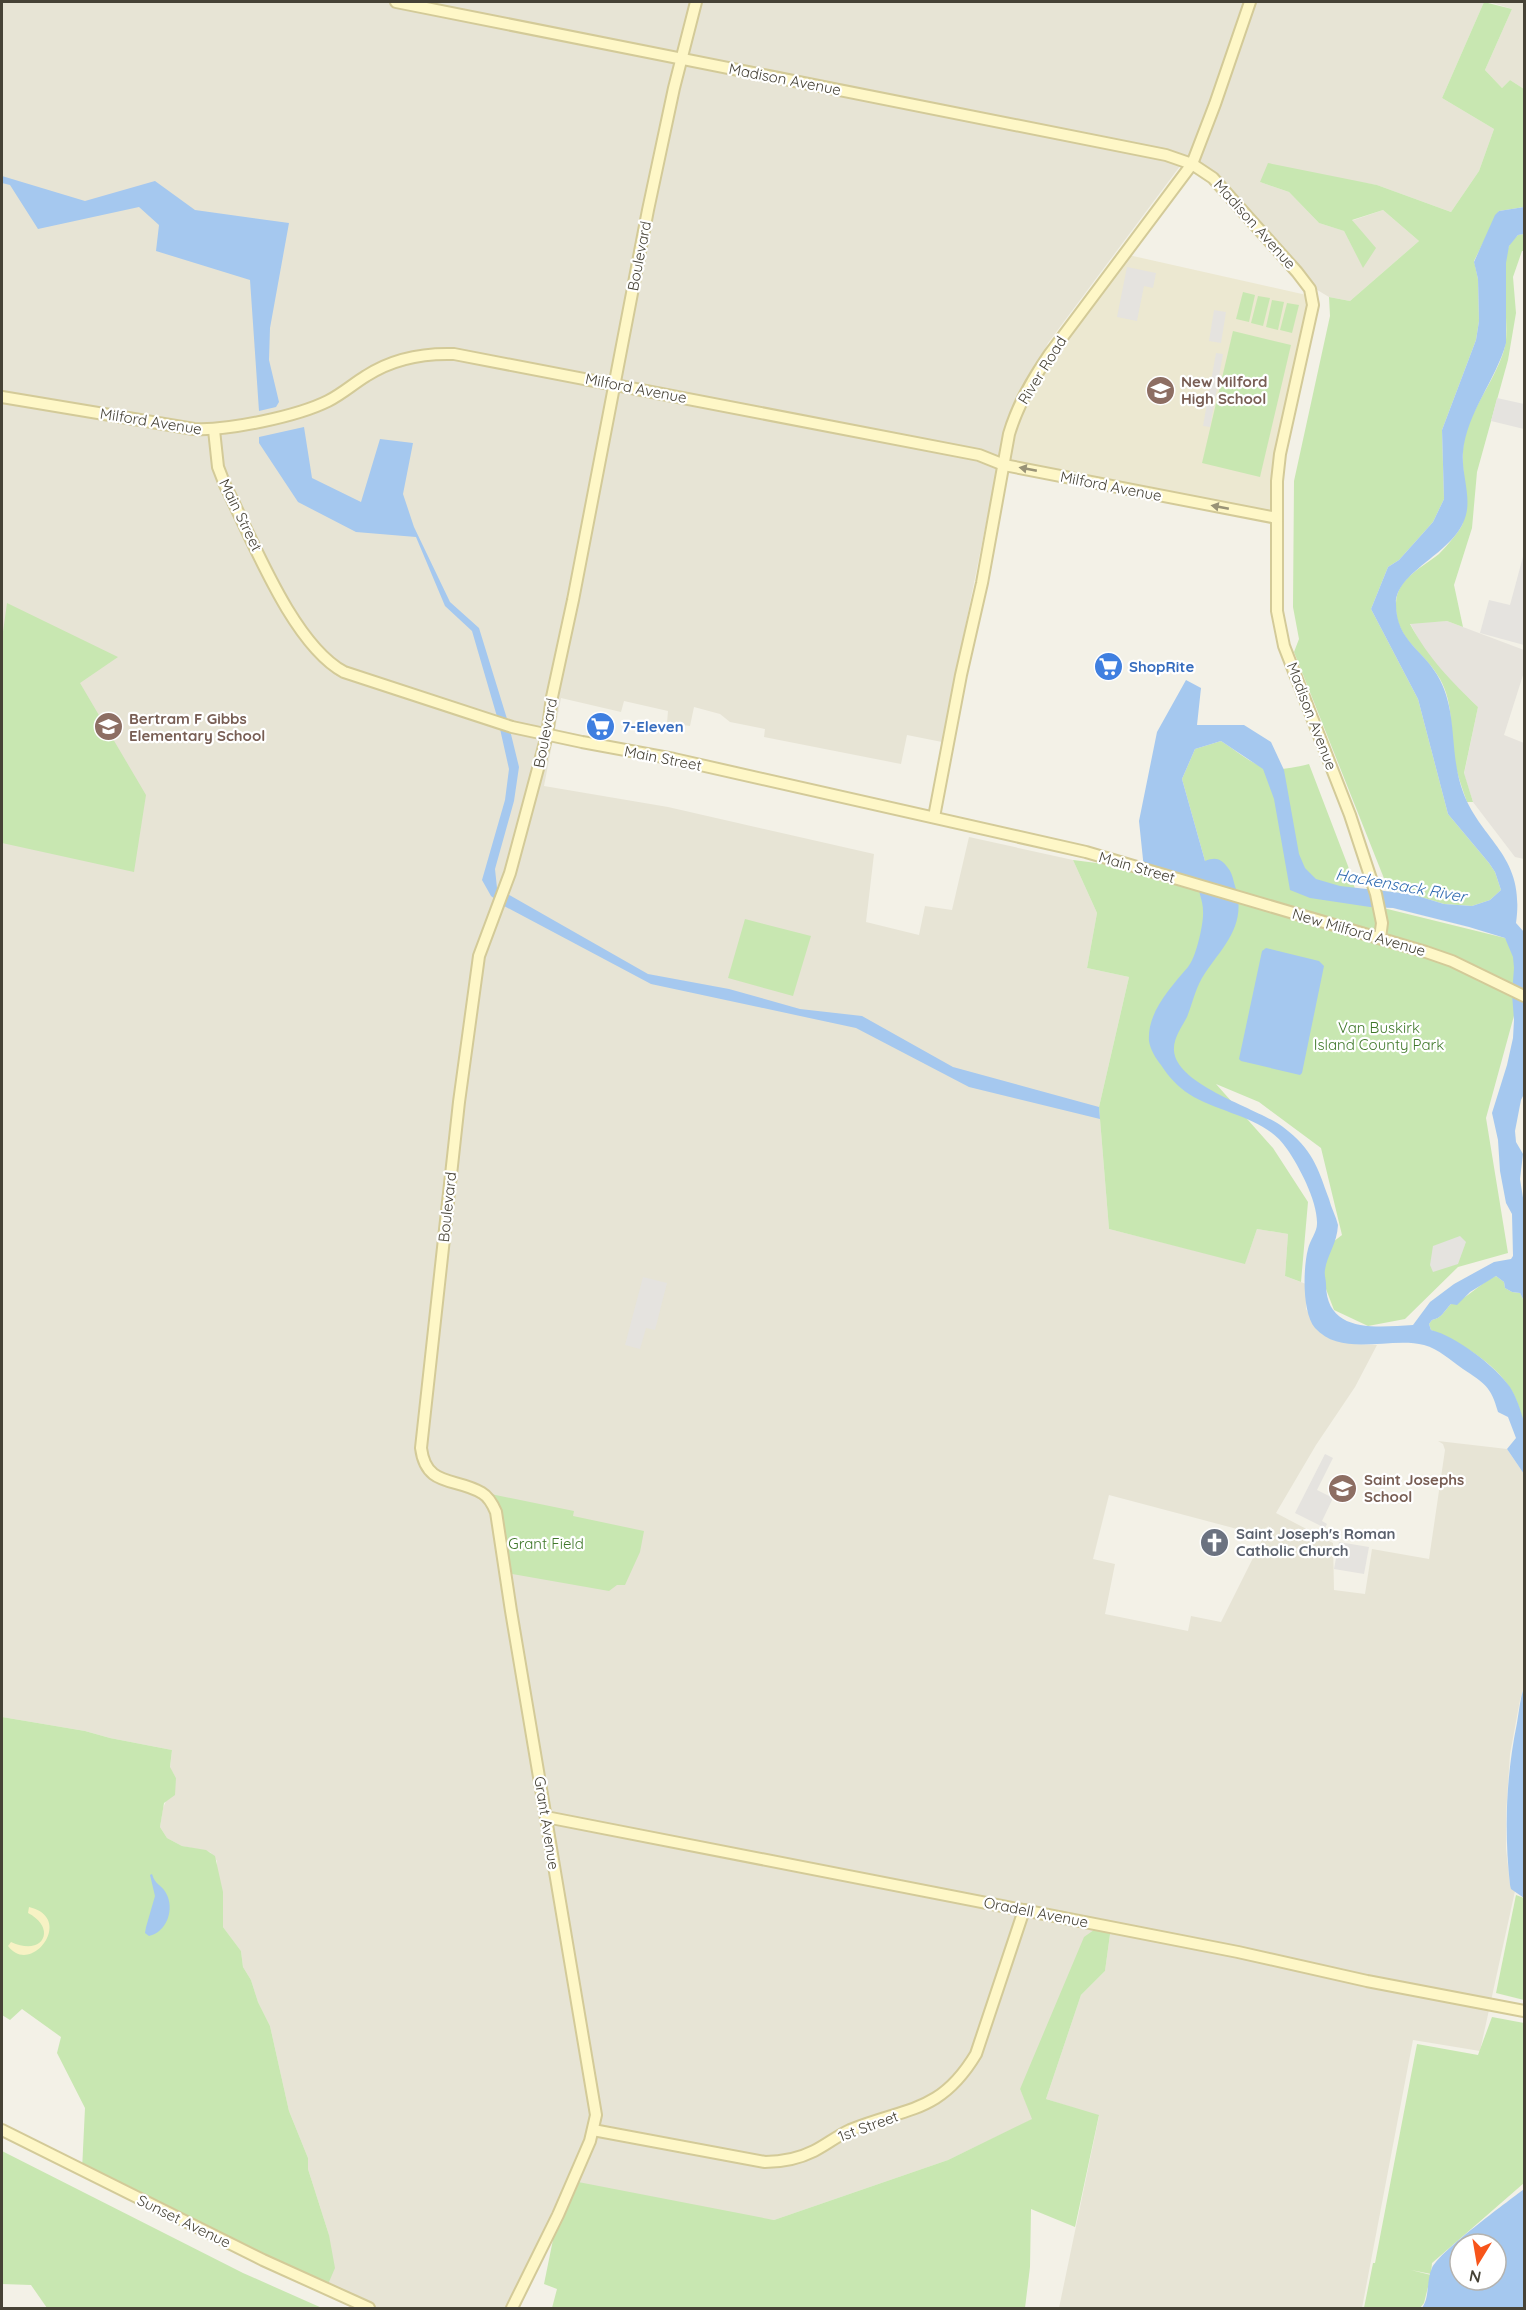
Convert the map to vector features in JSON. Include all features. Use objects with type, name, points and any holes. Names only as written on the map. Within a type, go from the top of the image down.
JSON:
[{"type":"street","name":"Madison Avenue","points":[[396,2],[1166,156],[1192,164],[1213,178],[1310,289],[1313,305],[1310,325],[1280,454],[1277,481],[1276,592],[1284,646],[1350,815],[1374,888],[1383,928],[1380,938]]},
{"type":"street","name":"Boulevard","points":[[426,1466],[421,1448],[465,1053],[479,956],[505,889],[547,735],[552,697],[573,600],[648,210],[681,58],[696,2]]},
{"type":"street","name":"River Road","points":[[934,817],[1014,416],[1032,380],[1192,164],[1250,2]]},
{"type":"street","name":"Milford Avenue","points":[[2,397],[214,430],[316,406],[338,396],[368,374],[381,368],[417,356],[436,353],[478,357],[979,454],[1004,465],[1277,518]]},
{"type":"street","name":"Main Street","points":[[214,430],[218,467],[225,485],[297,626],[332,664],[344,672],[512,727],[674,759],[934,817],[1086,852],[1189,882]]},
{"type":"street","name":"New Milford Avenue","points":[[1189,882],[1452,961],[1524,996]]},
{"type":"street","name":"Grant Avenue","points":[[426,1466],[441,1479],[481,1492],[492,1503],[496,1512],[596,2115],[590,2141],[558,2215],[512,2308]]},
{"type":"street","name":"Oradell Avenue","points":[[546,1817],[1524,2011]]},
{"type":"street","name":"1st Street","points":[[593,2130],[765,2162],[778,2162],[804,2156],[847,2132],[922,2106],[947,2090],[968,2067],[976,2054],[1024,1910]]},
{"type":"street","name":"Sunset Avenue","points":[[2,2130],[263,2260],[369,2308]]},
{"type":"shaded area","points":[[2,2],[1484,2],[1442,98],[1494,129],[1479,171],[1451,212],[1377,185],[1346,180],[1260,182],[1289,192],[1319,223],[1344,231],[1363,267],[1351,221],[1383,210],[1419,241],[1350,301],[1329,297],[1299,279],[1210,169],[1189,154],[1048,343],[1003,439],[942,742],[907,735],[901,764],[764,737],[765,729],[730,722],[720,714],[694,707],[690,726],[667,723],[668,711],[624,701],[621,712],[561,698],[544,786],[668,807],[874,854],[866,922],[919,935],[925,906],[952,910],[969,837],[1073,860],[1097,913],[1087,968],[1129,977],[1099,1107],[1109,1229],[1245,1263],[1257,1229],[1288,1234],[1285,1276],[1306,1284],[1306,1309],[1322,1334],[1353,1344],[1377,1345],[1355,1387],[1316,1445],[1276,1513],[1333,1543],[1334,1590],[1365,1594],[1372,1549],[1429,1559],[1445,1450],[1443,1444],[1438,1441],[1507,1449],[1524,1474],[1524,1687],[1510,1754],[1506,1814],[1506,1849],[1510,1885],[1515,1891],[1480,2051],[1413,2040],[1362,2308],[1059,2308],[1099,2116],[1046,2099],[1081,1995],[1105,1971],[1111,1927],[1020,2089],[1033,2119],[948,2160],[774,2220],[569,2194],[512,2308],[369,2308],[326,2289],[329,2283],[329,2235],[308,2169],[308,2158],[289,2111],[270,2026],[258,2002],[251,1980],[243,1967],[241,1951],[223,1927],[221,1884],[217,1874],[217,1861],[210,1852],[182,1846],[167,1838],[160,1827],[163,1808],[176,1778],[170,1768],[172,1750],[85,1731],[2,1717]],"holes":[[[1109,1495],[1256,1534],[1269,1526],[1221,1622],[1191,1616],[1188,1631],[1105,1614],[1115,1564],[1093,1559]]]},
{"type":"shaded area","points":[[1489,2],[1524,2],[1524,89],[1510,80],[1502,88],[1485,70],[1512,9]]},
{"type":"shaded area","name":"New Milford High School","points":[[1124,254],[1311,296],[1285,427],[1277,518],[1004,465],[1021,399]]},
{"type":"shaded area","points":[[1127,267],[1156,273],[1153,288],[1144,286],[1137,321],[1117,317]]},
{"type":"shaded area","points":[[1214,310],[1226,312],[1221,343],[1209,341]]},
{"type":"shaded area","points":[[1216,353],[1223,354],[1210,427],[1203,426]]},
{"type":"shaded area","points":[[1497,398],[1524,404],[1524,429],[1491,421]]},
{"type":"shaded area","points":[[1524,553],[1524,645],[1480,633],[1489,600],[1510,605]]},
{"type":"shaded area","points":[[1447,621],[1524,650],[1524,672],[1504,735],[1524,743],[1524,859],[1515,857],[1473,802],[1464,774],[1478,707],[1443,673],[1424,650],[1410,623]]},
{"type":"shaded area","points":[[1460,1236],[1466,1242],[1458,1264],[1433,1272],[1430,1265],[1433,1246]]},
{"type":"shaded area","points":[[643,1277],[667,1283],[655,1330],[646,1328],[640,1349],[625,1345]]},
{"type":"shaded area","points":[[1325,1454],[1333,1458],[1317,1490],[1333,1498],[1322,1521],[1327,1524],[1325,1528],[1295,1513]]},
{"type":"shaded area","points":[[1339,1542],[1369,1547],[1364,1574],[1334,1569]]},
{"type":"green space","points":[[1484,2],[1512,9],[1485,70],[1502,88],[1510,80],[1524,89],[1524,207],[1499,211],[1474,261],[1478,279],[1479,321],[1476,340],[1442,430],[1444,499],[1433,522],[1399,560],[1388,567],[1371,609],[1418,699],[1448,814],[1495,872],[1501,890],[1490,900],[1472,906],[1444,904],[1411,894],[1389,891],[1294,652],[1299,639],[1293,607],[1294,481],[1330,316],[1329,297],[1350,301],[1419,241],[1383,210],[1352,220],[1376,248],[1363,268],[1344,231],[1319,223],[1289,192],[1260,182],[1268,163],[1377,185],[1451,212],[1479,171],[1494,129],[1442,98]]},
{"type":"green space","points":[[1524,234],[1524,251],[1522,251],[1513,277],[1516,313],[1508,360],[1477,472],[1472,528],[1454,585],[1463,627],[1447,621],[1410,624],[1441,668],[1478,707],[1464,773],[1473,802],[1467,802],[1454,759],[1448,698],[1440,679],[1405,636],[1397,616],[1396,603],[1397,594],[1406,580],[1439,554],[1462,524],[1465,511],[1463,447],[1465,436],[1474,412],[1504,351],[1506,254],[1513,240],[1518,235]]},
{"type":"green space","points":[[1243,292],[1255,295],[1249,322],[1236,319]]},
{"type":"green space","points":[[1258,296],[1270,298],[1263,326],[1251,323]]},
{"type":"green space","points":[[1272,300],[1284,302],[1278,330],[1266,327]]},
{"type":"green space","points":[[1287,303],[1299,305],[1292,333],[1280,330]]},
{"type":"green space","points":[[1233,331],[1291,345],[1260,477],[1202,463]]},
{"type":"green space","points":[[7,603],[118,657],[80,683],[146,795],[134,872],[2,843],[2,639]]},
{"type":"green space","name":"Van Buskirk Island County Park","points":[[1221,741],[1244,757],[1271,769],[1309,764],[1348,866],[1359,902],[1505,938],[1517,957],[1515,1012],[1486,1118],[1508,1253],[1458,1267],[1405,1319],[1368,1326],[1334,1310],[1318,1268],[1329,1245],[1342,1235],[1321,1148],[1259,1102],[1216,1084],[1273,1148],[1308,1202],[1301,1282],[1285,1276],[1288,1234],[1257,1229],[1245,1264],[1109,1229],[1099,1107],[1129,977],[1087,968],[1097,913],[1073,860],[1144,869],[1205,861],[1182,779],[1195,749]]},
{"type":"green space","points":[[745,919],[811,936],[793,996],[728,978]]},
{"type":"green space","points":[[1496,1276],[1504,1282],[1505,1288],[1520,1293],[1524,1301],[1524,1423],[1512,1392],[1495,1369],[1464,1347],[1431,1330],[1429,1324],[1441,1316],[1451,1304]]},
{"type":"green space","name":"Grant Field","points":[[481,1492],[574,1511],[573,1516],[644,1531],[640,1552],[625,1585],[617,1585],[609,1591],[506,1573],[498,1520]]},
{"type":"green space","points":[[2,1717],[85,1731],[172,1750],[170,1767],[176,1778],[175,1795],[164,1803],[160,1827],[167,1838],[182,1846],[206,1850],[215,1856],[223,1892],[223,1927],[241,1951],[243,1967],[251,1980],[258,2002],[270,2026],[289,2111],[308,2158],[308,2169],[329,2235],[335,2268],[326,2289],[82,2170],[85,2108],[57,2053],[61,2037],[22,2009],[10,2020],[2,2015]]},
{"type":"green space","points":[[1516,1895],[1524,1898],[1524,2000],[1496,1993]]},
{"type":"green space","points":[[1101,1925],[1111,1927],[1105,1971],[1081,1995],[1046,2099],[1099,2115],[1075,2227],[1031,2209],[1030,2267],[1025,2308],[552,2308],[557,2289],[544,2284],[558,2215],[573,2181],[774,2220],[948,2160],[1032,2119],[1020,2089],[1084,1937]]},
{"type":"green space","points":[[1492,2017],[1524,2023],[1524,2183],[1468,2232],[1448,2232],[1448,2249],[1432,2263],[1431,2274],[1411,2270],[1431,2275],[1424,2303],[1420,2308],[1364,2308],[1373,2263],[1375,2263],[1417,2044],[1478,2055]]},
{"type":"green space","points":[[2,2151],[243,2273],[322,2308],[47,2308],[31,2285],[2,2284]]},
{"type":"sand","points":[[29,1907],[43,1913],[49,1922],[49,1932],[45,1942],[37,1950],[28,1955],[17,1954],[8,1946],[11,1942],[22,1946],[32,1946],[43,1939],[42,1926],[28,1913]]},
{"type":"water","points":[[2,176],[85,201],[155,181],[195,210],[289,223],[270,328],[269,360],[279,402],[276,407],[259,411],[250,280],[156,251],[159,225],[139,207],[38,229],[10,185],[2,183]]},
{"type":"water","points":[[1524,207],[1524,234],[1518,235],[1509,246],[1506,263],[1506,343],[1496,370],[1470,423],[1466,437],[1463,461],[1467,497],[1466,515],[1456,534],[1446,545],[1404,583],[1398,593],[1396,604],[1397,617],[1406,637],[1440,680],[1449,706],[1455,759],[1461,786],[1478,821],[1499,848],[1514,879],[1517,899],[1516,923],[1524,932],[1524,1094],[1515,1131],[1516,1142],[1523,1154],[1520,1179],[1524,1204],[1524,1301],[1520,1293],[1505,1288],[1504,1282],[1496,1276],[1470,1292],[1457,1305],[1451,1304],[1441,1316],[1429,1324],[1431,1330],[1452,1338],[1474,1353],[1495,1370],[1510,1387],[1524,1422],[1524,1474],[1507,1449],[1516,1438],[1508,1417],[1498,1412],[1493,1396],[1486,1386],[1444,1355],[1424,1345],[1411,1343],[1353,1344],[1339,1342],[1326,1337],[1315,1328],[1306,1301],[1305,1267],[1308,1249],[1317,1227],[1316,1215],[1311,1195],[1297,1165],[1278,1138],[1267,1129],[1189,1094],[1174,1081],[1155,1057],[1149,1041],[1152,1020],[1161,1001],[1191,963],[1199,940],[1203,911],[1196,880],[1144,869],[1139,821],[1157,732],[1186,680],[1201,688],[1197,725],[1244,725],[1271,742],[1284,770],[1299,854],[1305,868],[1316,879],[1340,886],[1411,894],[1444,904],[1472,906],[1490,900],[1501,890],[1495,872],[1489,863],[1448,814],[1418,699],[1371,609],[1388,567],[1399,560],[1433,522],[1444,499],[1442,430],[1476,340],[1479,321],[1478,279],[1474,262],[1495,215],[1499,211]],"holes":[[[1221,741],[1263,769],[1274,799],[1290,890],[1310,898],[1393,908],[1469,927],[1505,938],[1513,957],[1513,1038],[1492,1113],[1506,1203],[1512,1214],[1513,1256],[1511,1259],[1494,1262],[1454,1284],[1430,1302],[1413,1325],[1356,1324],[1335,1312],[1328,1300],[1325,1272],[1338,1225],[1313,1159],[1301,1143],[1283,1127],[1220,1095],[1189,1075],[1179,1064],[1174,1051],[1176,1037],[1187,1017],[1200,983],[1230,937],[1238,915],[1236,889],[1230,870],[1218,859],[1205,861],[1182,779],[1195,749]]]},
{"type":"water","points":[[304,427],[312,478],[361,502],[380,439],[413,443],[403,494],[414,527],[450,602],[479,628],[508,722],[519,767],[514,801],[495,869],[497,888],[648,974],[729,989],[800,1009],[862,1016],[953,1067],[1099,1107],[1100,1119],[969,1087],[856,1028],[651,984],[504,906],[491,896],[482,880],[505,800],[509,769],[498,720],[472,631],[445,606],[416,537],[356,532],[298,502],[259,443],[259,437]]},
{"type":"water","points":[[1266,948],[1319,961],[1324,966],[1300,1075],[1239,1059],[1262,951]]},
{"type":"water","points":[[1524,1687],[1524,1898],[1511,1889],[1510,1885],[1507,1824],[1510,1763]]},
{"type":"water","points":[[152,1874],[166,1893],[170,1906],[165,1925],[161,1930],[149,1936],[145,1933],[155,1896],[150,1875]]},
{"type":"water","points":[[1524,2189],[1524,2308],[1422,2308],[1432,2268],[1448,2249],[1448,2292],[1508,2292],[1508,2232],[1469,2232]]},
{"type":"place","name":"New Milford High School","points":[[1160,390]]},
{"type":"place","name":"ShopRite","points":[[1108,666]]},
{"type":"place","name":"7-Eleven","points":[[601,726]]},
{"type":"place","name":"Bertram F Gibbs Elementary School","points":[[108,727]]},
{"type":"place","name":"Saint Josephs School","points":[[1343,1488]]},
{"type":"place","name":"Saint Joseph's Roman Catholic Church","points":[[1215,1542]]},
{"type":"water label","name":"Hackensack River","points":[[1401,885]]}]
